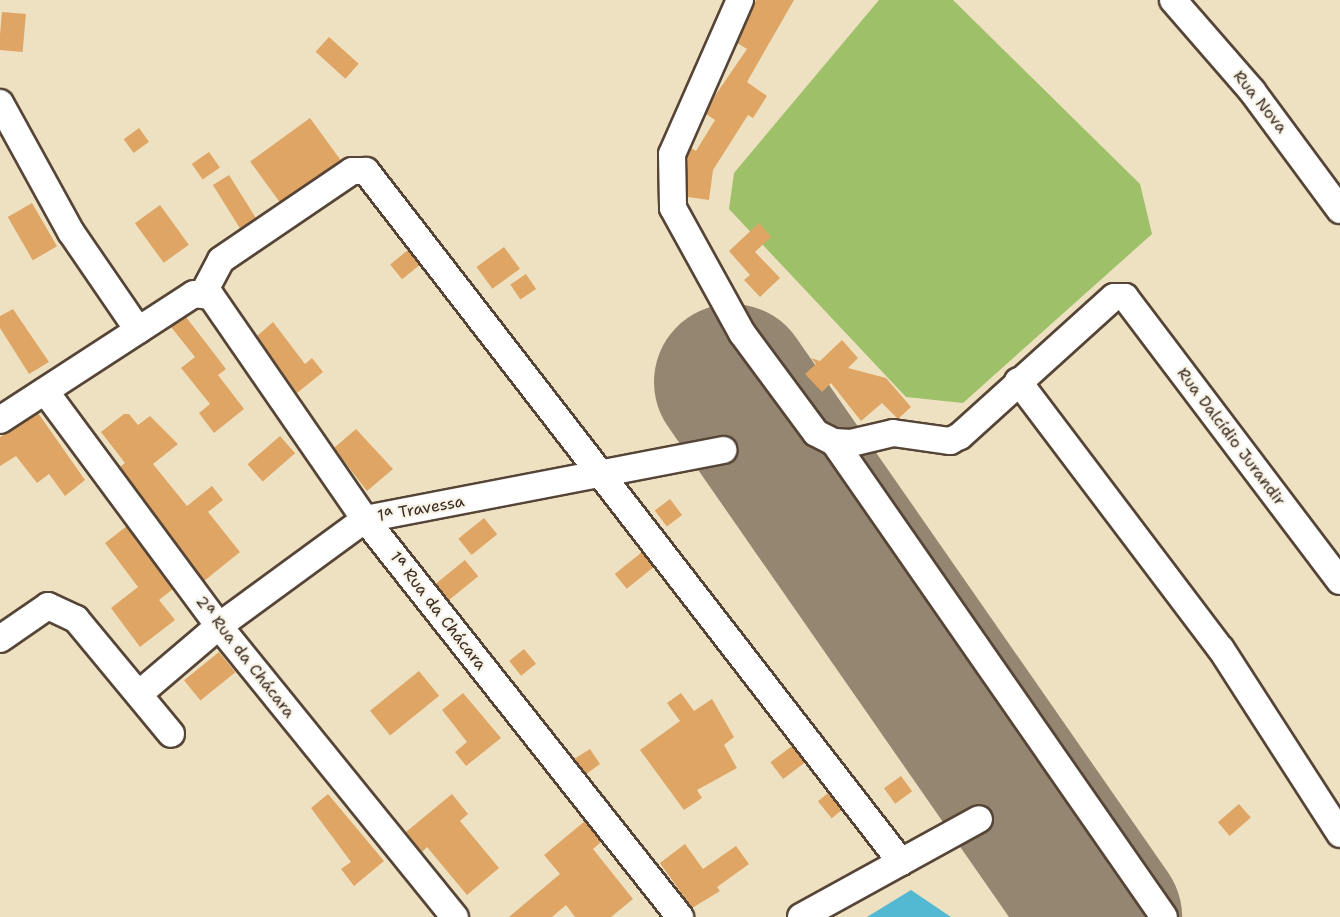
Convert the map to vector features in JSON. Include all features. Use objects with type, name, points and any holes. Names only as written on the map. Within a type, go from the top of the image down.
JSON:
[{"type":"street","points":[[740,0],[672,154],[673,208],[742,333],[816,433],[834,442],[851,443],[902,433],[950,441],[960,436],[1018,381],[1221,649],[1340,834]]},
{"type":"street","name":"Rua Nova","points":[[1173,0],[1252,91],[1340,210]]},
{"type":"street","points":[[0,103],[71,232],[138,330]]},
{"type":"street","points":[[0,420],[194,294],[207,295],[221,260],[351,171],[366,171],[901,862]]},
{"type":"street","name":"1ª Rua da Chácara","points":[[207,295],[365,519],[680,917]]},
{"type":"street","name":"Rua Dalcídio Jurandir","points":[[1018,381],[1114,297],[1120,296],[1128,300],[1339,578]]},
{"type":"street","name":"2ª Rua da Chácara","points":[[45,391],[219,626],[455,917]]},
{"type":"street","points":[[834,442],[1164,917]]},
{"type":"street","name":"1ª Travessa","points":[[139,694],[219,626],[365,519],[601,476],[723,450]]},
{"type":"street","points":[[0,639],[48,606],[76,619],[171,734]]},
{"type":"street","points":[[801,917],[979,819]]},
{"type":"green space","points":[[879,0],[953,0],[1140,184],[1152,234],[963,403],[906,397],[729,209],[734,173]]},
{"type":"water","points":[[911,890],[951,917],[867,917]]},
{"type":"building","points":[[756,0],[794,0],[747,82],[767,96],[753,118],[748,115],[713,170],[709,200],[688,197],[687,157],[691,148],[696,151],[715,120],[706,114],[712,100],[747,49],[737,43]]},
{"type":"building","points":[[2,12],[26,14],[23,52],[0,50]]},
{"type":"building","points":[[329,37],[359,64],[345,79],[316,52]]},
{"type":"building","points":[[310,118],[341,160],[281,204],[250,161]]},
{"type":"building","points":[[139,128],[149,142],[134,153],[124,139]]},
{"type":"building","points":[[209,152],[220,168],[203,180],[192,164]]},
{"type":"building","points":[[229,175],[256,218],[240,228],[213,185]]},
{"type":"building","points":[[32,203],[57,246],[33,260],[8,217]]},
{"type":"building","points":[[160,205],[189,245],[164,263],[135,223]]},
{"type":"building","points":[[759,223],[771,237],[755,252],[780,278],[760,297],[744,280],[750,275],[729,251]]},
{"type":"building","points":[[504,247],[520,269],[492,289],[476,267]]},
{"type":"building","points":[[408,250],[420,265],[402,279],[390,264]]},
{"type":"building","points":[[526,274],[536,289],[520,300],[510,285]]},
{"type":"building","points":[[13,309],[49,362],[29,374],[0,328],[0,316]]},
{"type":"building","points":[[186,317],[226,369],[218,375],[244,409],[214,433],[199,413],[210,404],[181,368],[195,357],[171,327]]},
{"type":"building","points":[[273,322],[305,364],[312,358],[323,372],[297,393],[257,336]]},
{"type":"building","points":[[842,340],[858,358],[848,368],[886,378],[911,407],[898,419],[882,403],[861,421],[831,383],[822,392],[805,374],[816,364],[811,358],[820,361]]},
{"type":"building","points":[[38,413],[85,480],[65,496],[49,474],[37,483],[16,456],[0,466],[0,437]]},
{"type":"building","points":[[124,414],[129,414],[138,425],[150,416],[178,444],[153,464],[187,506],[212,486],[223,500],[208,512],[240,552],[204,581],[120,467],[125,463],[101,432]]},
{"type":"building","points":[[356,429],[393,469],[367,491],[334,448]]},
{"type":"building","points":[[280,436],[295,453],[263,482],[248,464]]},
{"type":"building","points":[[670,499],[682,515],[667,526],[655,510]]},
{"type":"building","points":[[484,518],[497,534],[472,555],[458,539]]},
{"type":"building","points":[[127,526],[173,589],[159,600],[175,620],[140,647],[111,608],[138,587],[105,543]]},
{"type":"building","points":[[642,552],[654,567],[627,589],[615,574]]},
{"type":"building","points":[[465,560],[478,576],[449,600],[435,584]]},
{"type":"building","points":[[524,649],[536,664],[521,676],[509,661]]},
{"type":"building","points":[[219,652],[235,672],[200,701],[184,680]]},
{"type":"building","points":[[419,671],[439,696],[390,736],[370,711]]},
{"type":"building","points":[[463,693],[501,738],[466,766],[455,752],[467,742],[442,710]]},
{"type":"building","points":[[681,693],[694,711],[712,699],[734,737],[724,745],[737,768],[697,790],[702,798],[684,810],[640,750],[680,721],[667,703]]},
{"type":"building","points":[[792,746],[805,763],[783,779],[770,762]]},
{"type":"building","points":[[590,749],[600,764],[586,774],[574,759]]},
{"type":"building","points":[[901,776],[912,791],[895,804],[884,788]]},
{"type":"building","points":[[828,793],[842,810],[832,818],[818,801]]},
{"type":"building","points":[[328,794],[384,861],[354,886],[341,869],[351,862],[311,808]]},
{"type":"building","points":[[452,794],[468,814],[460,821],[499,868],[467,895],[427,847],[422,852],[406,832]]},
{"type":"building","points":[[1239,804],[1251,818],[1230,836],[1218,822]]},
{"type":"building","points":[[585,821],[601,842],[593,849],[633,899],[611,917],[575,917],[566,905],[552,917],[509,917],[560,874],[544,855]]},
{"type":"building","points":[[685,844],[703,869],[736,846],[749,864],[717,887],[720,891],[692,908],[660,863]]},
{"type":"runway","points":[[732,382],[1104,917]]}]
